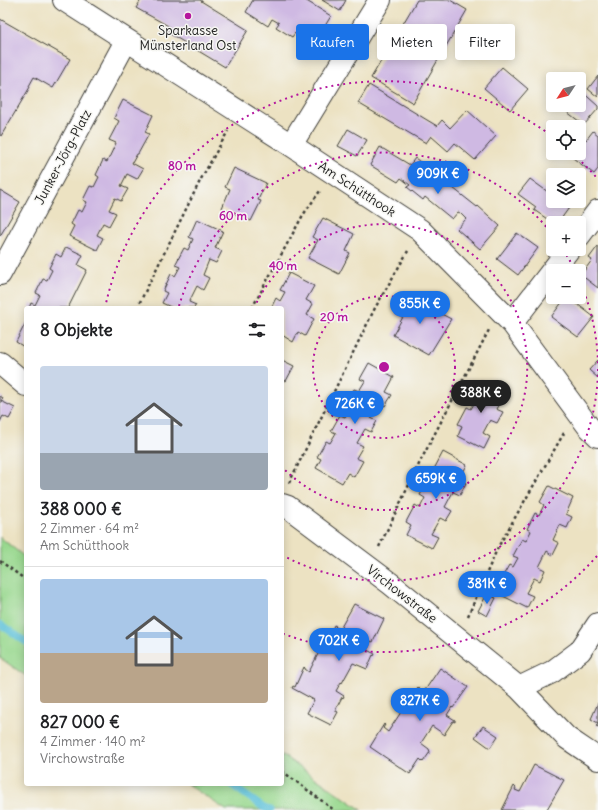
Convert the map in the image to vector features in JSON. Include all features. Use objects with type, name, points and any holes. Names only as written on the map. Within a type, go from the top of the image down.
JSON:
[{"type":"street","name":"Am Schütthook","points":[[64,0],[107,26],[126,41],[291,145],[420,230],[506,316],[588,426],[598,436]]},
{"type":"street","points":[[291,145],[380,0]]},
{"type":"street","name":"Junker-Jörg-Platz","points":[[0,274],[126,41]]},
{"type":"street","points":[[586,227],[598,211]]},
{"type":"street","points":[[506,316],[562,256]]},
{"type":"street","points":[[0,363],[24,382]]},
{"type":"street","name":"Virchowstraße","points":[[284,506],[288,507],[369,568],[458,638],[519,688],[567,738],[598,759]]},
{"type":"street","points":[[519,688],[552,672],[580,651],[598,624]]},
{"type":"path","points":[[138,306],[201,179],[239,112]]},
{"type":"path","points":[[253,306],[303,215],[332,172]]},
{"type":"path","points":[[289,484],[375,308],[420,230]]},
{"type":"path","points":[[369,568],[421,460],[506,316]]},
{"type":"path","points":[[458,638],[498,547],[577,411]]},
{"type":"path","points":[[0,561],[24,579]]},
{"type":"path","points":[[284,772],[334,810]]},
{"type":"green space","points":[[0,537],[24,556],[24,675],[0,658]]},
{"type":"green space","points":[[284,756],[362,810],[226,810],[190,786],[284,786]]},
{"type":"building","points":[[141,0],[201,0],[248,30],[225,67],[167,32],[170,27],[136,8]]},
{"type":"building","points":[[253,0],[305,0],[331,16],[326,24],[296,24],[296,34],[292,37],[276,27],[279,23],[272,19],[268,26],[246,12]]},
{"type":"building","points":[[322,0],[346,0],[340,11]]},
{"type":"building","points":[[417,0],[450,0],[467,10],[459,24],[455,24],[455,31],[447,44],[447,24],[403,24]]},
{"type":"building","points":[[0,19],[70,59],[53,88],[34,77],[29,86],[30,87],[1,136],[0,136]]},
{"type":"building","points":[[382,60],[438,60],[413,103],[371,78]]},
{"type":"building","points":[[502,67],[528,89],[510,110],[484,88]]},
{"type":"building","points":[[598,76],[598,97],[588,89]]},
{"type":"building","points":[[369,85],[437,126],[442,120],[450,128],[467,110],[496,136],[475,160],[455,143],[448,151],[431,136],[426,143],[358,103]]},
{"type":"building","points":[[586,95],[598,106],[598,109],[586,123],[586,120],[578,120],[567,112],[586,112]]},
{"type":"building","points":[[123,100],[153,115],[145,132],[149,134],[132,163],[143,169],[137,179],[127,174],[121,186],[128,189],[121,201],[115,198],[109,210],[116,213],[109,226],[103,223],[97,235],[103,238],[97,250],[69,236],[74,226],[71,224],[78,210],[82,212],[87,202],[83,200],[90,186],[94,187],[99,177],[96,175],[103,160],[107,162],[116,143],[109,140],[119,121],[114,118]]},
{"type":"building","points":[[348,129],[367,140],[357,156],[338,146]]},
{"type":"building","points":[[593,131],[598,135],[598,169],[594,174],[576,160],[586,160],[586,140]]},
{"type":"building","points":[[380,147],[410,165],[415,158],[477,207],[478,206],[500,226],[480,249],[457,229],[466,219],[460,213],[458,212],[452,219],[425,197],[423,200],[407,187],[410,185],[401,178],[398,182],[370,165]]},
{"type":"building","points":[[234,168],[266,183],[258,200],[261,201],[251,221],[222,208],[230,189],[225,187]]},
{"type":"building","points":[[530,179],[546,191],[546,208],[569,208],[563,216],[546,216],[546,218],[534,210],[536,207],[518,194]]},
{"type":"building","points":[[0,190],[20,202],[0,236]]},
{"type":"building","points":[[323,218],[354,234],[346,251],[350,253],[339,274],[308,258],[318,240],[312,237]]},
{"type":"building","points":[[197,219],[223,231],[215,248],[222,251],[216,263],[209,260],[203,275],[209,278],[203,290],[197,286],[189,302],[196,305],[195,306],[169,306],[162,303],[167,293],[163,291],[171,274],[175,276],[180,267],[175,265],[184,248],[188,250],[193,239],[189,237]]},
{"type":"building","points":[[517,233],[538,248],[518,275],[497,259]]},
{"type":"building","points":[[598,246],[598,288],[586,279],[586,268],[592,260],[589,258]]},
{"type":"building","points":[[66,247],[83,255],[78,265],[87,270],[69,306],[30,306],[31,303],[35,305],[40,295],[36,293],[43,279],[47,280],[52,270],[49,268],[56,254],[61,257]]},
{"type":"building","points":[[289,273],[314,286],[306,300],[313,304],[307,315],[314,319],[305,336],[298,332],[293,342],[284,336],[284,306],[272,306],[276,298],[280,301],[285,292],[280,290]]},
{"type":"building","points":[[407,296],[451,319],[429,355],[393,335],[403,317],[396,314]]},
{"type":"building","points":[[561,304],[577,304],[594,317],[578,337],[551,317]]},
{"type":"building","points":[[24,326],[24,347],[16,342]]},
{"type":"building","points":[[598,360],[598,378],[589,370]]},
{"type":"building","points":[[284,361],[294,366],[286,381],[284,380]]},
{"type":"building","points":[[369,363],[394,377],[386,392],[392,395],[385,406],[380,403],[371,418],[377,421],[371,432],[365,429],[357,443],[363,446],[356,458],[363,461],[354,477],[348,473],[342,483],[316,468],[321,459],[317,457],[326,441],[330,443],[336,433],[331,431],[340,415],[345,417],[350,408],[345,405],[354,389],[359,391],[365,381],[360,379]]},
{"type":"building","points":[[480,380],[505,393],[496,409],[503,412],[497,423],[490,420],[483,433],[490,437],[484,449],[458,436],[462,426],[458,424],[467,407],[471,409],[476,400],[471,398]]},
{"type":"building","points":[[0,396],[3,398],[1,401],[15,408],[9,419],[3,416],[0,422]]},
{"type":"building","points":[[443,452],[467,465],[459,480],[466,483],[460,495],[453,492],[445,507],[452,511],[446,521],[440,518],[431,534],[438,537],[432,548],[406,535],[411,525],[406,522],[415,505],[420,508],[425,498],[420,495],[429,479],[433,481],[438,473],[433,471]]},
{"type":"building","points":[[549,486],[573,498],[566,514],[572,517],[567,528],[560,525],[553,540],[559,543],[553,555],[547,551],[539,567],[545,570],[540,581],[534,578],[526,593],[533,596],[527,608],[499,594],[505,583],[500,581],[509,565],[513,567],[518,558],[513,556],[522,539],[526,541],[531,531],[527,529],[535,513],[539,515],[544,505],[540,502]]},
{"type":"building","points":[[487,594],[496,598],[487,616],[478,611]]},
{"type":"building","points":[[354,604],[384,619],[373,642],[371,641],[367,650],[375,654],[374,656],[373,655],[367,669],[353,663],[336,691],[344,696],[336,709],[338,712],[331,725],[307,713],[314,700],[292,688],[293,686],[295,687],[304,667],[309,672],[323,644],[325,645],[332,632],[334,625],[340,629]]},
{"type":"building","points":[[440,668],[468,687],[447,715],[455,720],[455,722],[453,721],[445,735],[432,726],[421,743],[429,749],[430,752],[423,762],[420,759],[410,774],[370,747],[384,724],[385,725],[383,728],[388,732],[405,706],[407,707],[418,687],[423,693]]},
{"type":"building","points":[[598,703],[598,723],[591,719]]},
{"type":"building","points":[[483,726],[498,736],[490,748],[475,737]]},
{"type":"building","points":[[534,765],[564,780],[547,809],[549,810],[502,810],[514,786],[516,788],[515,790],[520,792]]},
{"type":"waterway","points":[[0,624],[24,641]]},
{"type":"waterway","points":[[233,786],[264,808],[270,810]]},
{"type":"place","name":"Sparkasse Münsterland Ost","points":[[188,16]]}]
